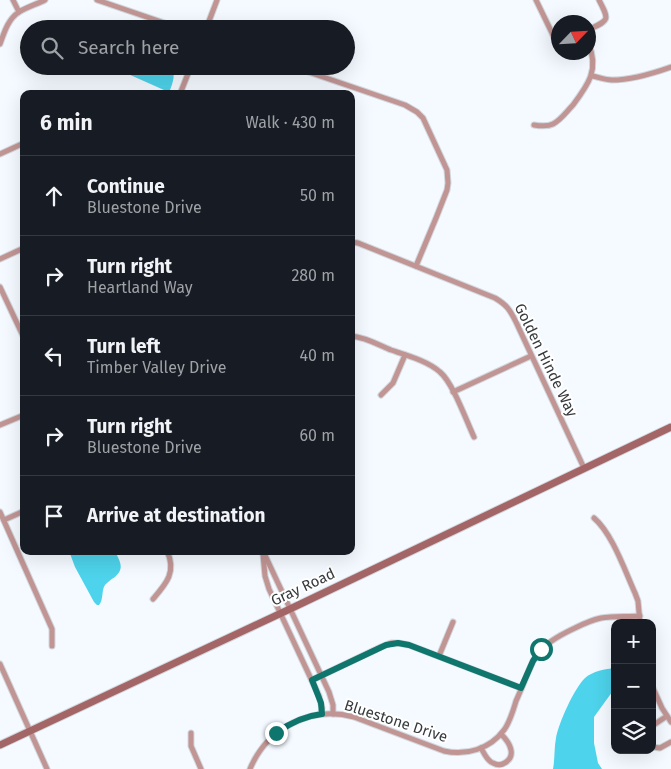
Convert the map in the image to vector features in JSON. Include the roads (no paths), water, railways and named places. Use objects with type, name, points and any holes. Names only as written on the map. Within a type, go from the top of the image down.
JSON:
[{"type":"street","points":[[13,0],[19,12]]},
{"type":"street","points":[[0,44],[9,23],[19,12],[45,0]]},
{"type":"street","points":[[97,0],[156,20]]},
{"type":"street","points":[[209,20],[217,0]]},
{"type":"street","points":[[536,0],[551,31]]},
{"type":"street","points":[[596,26],[606,18],[600,0]]},
{"type":"street","points":[[534,126],[553,125],[564,116],[589,83],[592,76],[593,60]]},
{"type":"street","points":[[592,76],[620,80],[658,72],[671,67]]},
{"type":"street","points":[[182,90],[187,75]]},
{"type":"street","points":[[317,75],[405,105],[423,118],[447,170],[448,183],[447,190],[416,266]]},
{"type":"street","points":[[0,154],[20,145]]},
{"type":"street","name":"Golden Hinde Way","points":[[355,243],[495,298],[504,304],[513,316],[584,468]]},
{"type":"street","points":[[0,259],[20,250]]},
{"type":"street","points":[[0,287],[20,330]]},
{"type":"street","points":[[355,336],[405,355],[439,371],[446,378],[474,437]]},
{"type":"street","points":[[381,395],[393,383],[405,355]]},
{"type":"street","points":[[453,392],[531,356]]},
{"type":"street","points":[[0,425],[20,417]]},
{"type":"street","name":"Gray Road","points":[[0,745],[671,427]]},
{"type":"street","points":[[0,512],[52,629],[52,646]]},
{"type":"street","points":[[4,520],[20,513]]},
{"type":"street","points":[[594,518],[606,530],[638,601],[640,616]]},
{"type":"street","points":[[153,598],[166,584],[171,565],[170,555]]},
{"type":"street","points":[[263,555],[265,576],[269,589],[312,680],[321,703],[322,714]]},
{"type":"street","points":[[265,555],[332,698],[333,714]]},
{"type":"street","name":"Bluestone Drive","points":[[250,769],[258,753],[276,733],[298,720],[322,714],[349,716],[444,751],[459,753],[481,748],[501,734],[533,661],[537,654],[551,640],[594,620],[640,616]]},
{"type":"street","points":[[439,656],[453,622]]},
{"type":"street","points":[[312,680],[381,647],[398,643],[409,645],[521,688]]},
{"type":"street","points":[[0,664],[47,769]]},
{"type":"street","points":[[656,694],[671,722]]},
{"type":"street","points":[[656,723],[667,716]]},
{"type":"street","points":[[190,732],[191,746],[201,769]]},
{"type":"street","points":[[481,748],[488,759],[495,764],[500,765],[508,761],[512,750],[501,734]]},
{"type":"street","points":[[656,748],[671,742]]},
{"type":"water","points":[[130,75],[174,75],[170,90],[164,90]]},
{"type":"water","points":[[70,555],[117,555],[121,565],[118,574],[105,585],[99,605],[94,602]]},
{"type":"water","points":[[611,669],[611,694],[594,717],[594,743],[598,763],[602,769],[553,769],[555,742],[560,723],[576,690],[585,678]]}]
